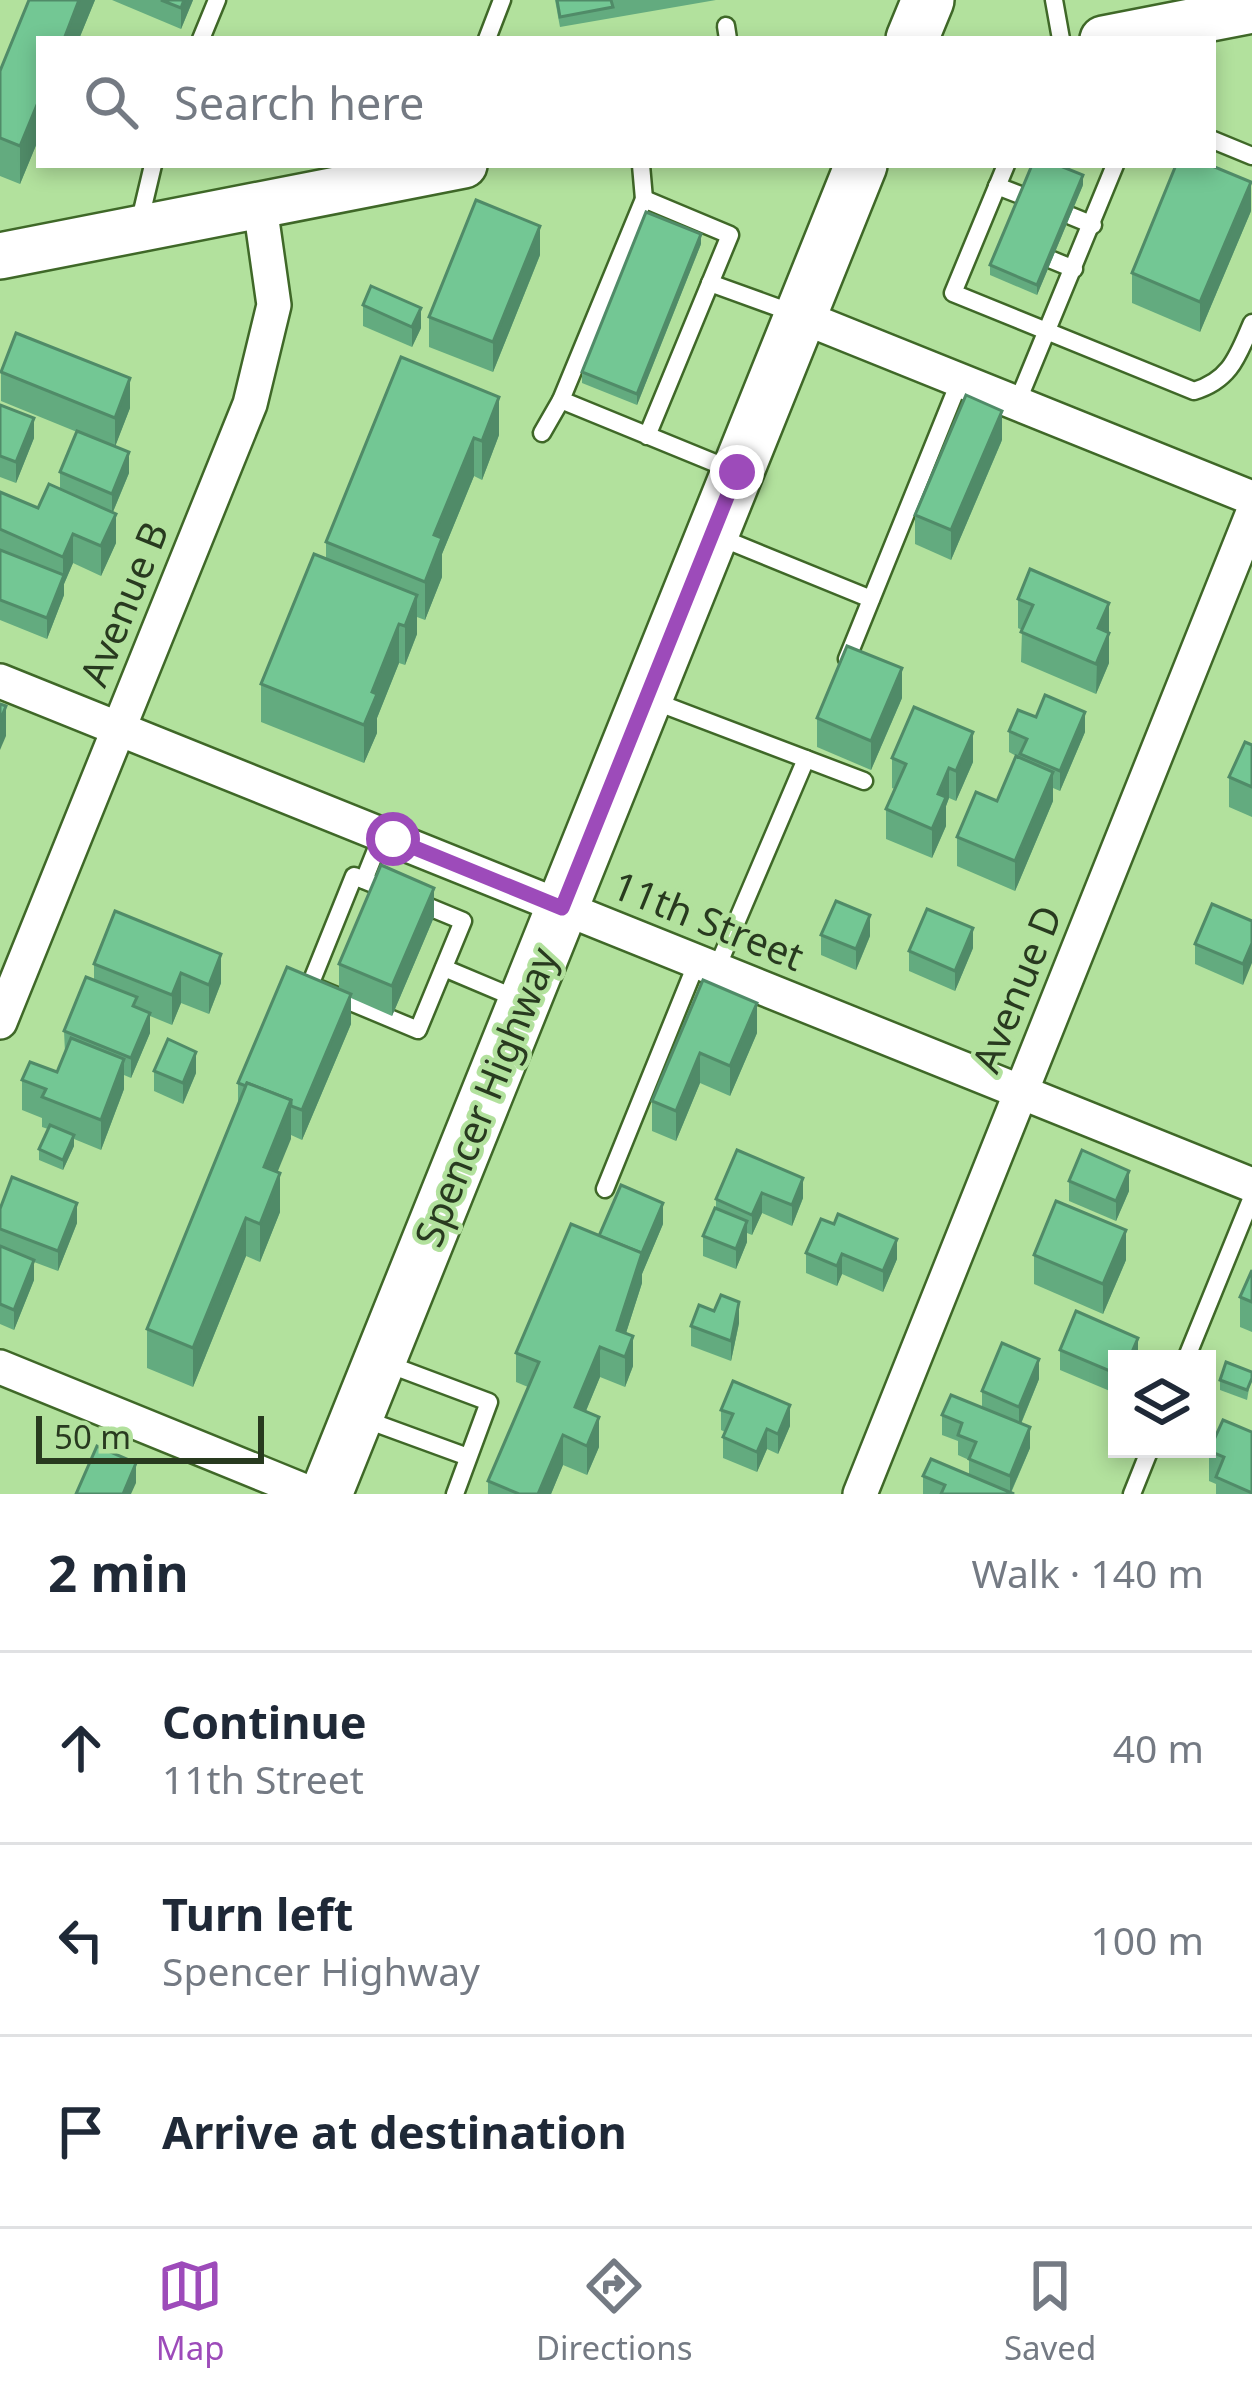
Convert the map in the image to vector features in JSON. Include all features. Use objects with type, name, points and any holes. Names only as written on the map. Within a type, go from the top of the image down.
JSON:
[{"type":"main road","points":[[913,36],[928,0]]},
{"type":"main road","points":[[1119,36],[1252,10]]},
{"type":"main road","points":[[0,256],[449,168]]},
{"type":"main road","name":"Spencer Highway","points":[[326,1494],[860,168]]},
{"type":"street","name":"Avenue B","points":[[0,1022],[250,404],[268,347],[274,304],[260,206]]},
{"type":"street","points":[[800,316],[1252,498]]},
{"type":"street","name":"Avenue D","points":[[860,1494],[1252,515]]},
{"type":"street","name":"11th Street","points":[[0,681],[1252,1185]]},
{"type":"street","points":[[0,1367],[312,1494]]},
{"type":"lane","points":[[202,36],[218,0]]},
{"type":"lane","points":[[488,36],[502,0]]},
{"type":"lane","points":[[1054,0],[1060,36]]},
{"type":"lane","points":[[1216,141],[1252,156]]},
{"type":"lane","points":[[137,231],[152,168]]},
{"type":"lane","points":[[542,433],[561,400],[644,199],[641,168]]},
{"type":"lane","points":[[1005,168],[985,232],[952,293],[1194,391],[1213,386],[1232,369],[1252,323]]},
{"type":"lane","points":[[1017,403],[1114,168]]},
{"type":"lane","points":[[997,186],[1023,196]]},
{"type":"lane","points":[[644,199],[730,235],[647,436]]},
{"type":"lane","points":[[1070,216],[1093,225]]},
{"type":"lane","points":[[1052,260],[1074,269]]},
{"type":"lane","points":[[710,283],[800,316]]},
{"type":"lane","points":[[847,659],[960,380]]},
{"type":"lane","points":[[561,400],[737,472]]},
{"type":"lane","points":[[712,535],[872,599]]},
{"type":"lane","points":[[646,698],[864,781]]},
{"type":"lane","points":[[605,1189],[806,759]]},
{"type":"lane","points":[[364,880],[382,835]]},
{"type":"lane","points":[[354,876],[364,880],[463,922],[418,1030],[310,985],[354,876]]},
{"type":"lane","points":[[443,968],[524,1001]]},
{"type":"lane","points":[[1190,1350],[1252,1196]]},
{"type":"lane","points":[[380,1361],[489,1402],[455,1494]]},
{"type":"lane","points":[[357,1417],[468,1457]]},
{"type":"lane","points":[[1132,1494],[1146,1458]]},
{"type":"building","points":[[29,0],[79,0],[65,36],[36,36],[36,107],[20,146],[0,138],[0,71]]},
{"type":"building","points":[[161,0],[184,0],[181,8]]},
{"type":"building","points":[[557,0],[611,0],[613,7],[560,17]]},
{"type":"building","points":[[1216,167],[1251,182],[1200,302],[1132,273],[1175,168]]},
{"type":"building","points":[[1031,168],[1066,168],[1083,175],[1037,285],[990,265]]},
{"type":"building","points":[[476,200],[540,226],[493,342],[429,317]]},
{"type":"building","points":[[646,212],[701,234],[637,394],[582,372]]},
{"type":"building","points":[[371,286],[421,308],[412,327],[363,305]]},
{"type":"building","points":[[16,333],[130,378],[115,418],[1,372]]},
{"type":"building","points":[[401,357],[499,397],[482,441],[474,438],[434,535],[442,538],[425,582],[326,542]]},
{"type":"building","points":[[966,395],[1002,411],[951,530],[915,515]]},
{"type":"building","points":[[0,405],[34,418],[16,462],[0,456]]},
{"type":"building","points":[[77,431],[129,452],[112,494],[60,472]]},
{"type":"building","points":[[49,484],[116,514],[101,546],[73,534],[63,557],[0,529],[0,492],[38,508]]},
{"type":"building","points":[[0,550],[64,575],[47,618],[0,600]]},
{"type":"building","points":[[314,554],[417,595],[405,626],[399,624],[364,725],[261,684]]},
{"type":"building","points":[[1030,569],[1109,603],[1098,628],[1109,633],[1096,664],[1021,632],[1033,605],[1018,599]]},
{"type":"building","points":[[847,646],[902,668],[871,741],[817,718]]},
{"type":"building","points":[[1045,695],[1085,712],[1060,771],[1020,754],[1027,739],[1009,731],[1018,710],[1036,717]]},
{"type":"building","points":[[914,707],[973,732],[956,771],[949,768],[938,794],[946,797],[932,829],[886,809],[906,764],[892,758]]},
{"type":"building","points":[[1245,742],[1252,745],[1252,787],[1229,777]]},
{"type":"building","points":[[1016,756],[1053,772],[1015,861],[957,837],[976,792],[997,801]]},
{"type":"building","points":[[381,865],[434,888],[392,986],[339,964]]},
{"type":"building","points":[[836,901],[870,915],[856,949],[821,935]]},
{"type":"building","points":[[1212,904],[1252,921],[1252,943],[1243,964],[1195,944]]},
{"type":"building","points":[[927,909],[973,928],[955,971],[909,951]]},
{"type":"building","points":[[115,911],[221,954],[209,985],[181,973],[172,995],[94,964]]},
{"type":"building","points":[[287,967],[351,994],[302,1110],[291,1106],[291,1100],[238,1083]]},
{"type":"building","points":[[86,977],[137,997],[133,1006],[150,1013],[131,1058],[64,1031]]},
{"type":"building","points":[[703,980],[757,1003],[730,1066],[700,1053],[676,1111],[652,1101]]},
{"type":"building","points":[[71,1038],[124,1059],[101,1120],[42,1097],[46,1089],[22,1080],[30,1062],[57,1072]]},
{"type":"building","points":[[168,1039],[196,1052],[183,1083],[154,1071]]},
{"type":"building","points":[[247,1083],[291,1100],[264,1167],[280,1173],[260,1224],[246,1218],[193,1348],[147,1329]]},
{"type":"building","points":[[50,1125],[74,1135],[63,1160],[39,1149]]},
{"type":"building","points":[[737,1150],[803,1178],[792,1205],[762,1193],[752,1215],[716,1199]]},
{"type":"building","points":[[1082,1150],[1129,1171],[1116,1201],[1069,1181]]},
{"type":"building","points":[[12,1177],[77,1203],[58,1251],[0,1229],[0,1209]]},
{"type":"building","points":[[621,1185],[663,1203],[642,1253],[599,1236]]},
{"type":"building","points":[[1056,1201],[1126,1230],[1103,1284],[1034,1255]]},
{"type":"building","points":[[715,1208],[747,1221],[736,1249],[703,1236]]},
{"type":"building","points":[[838,1214],[897,1239],[883,1271],[842,1254],[837,1266],[806,1253],[821,1219],[834,1224]]},
{"type":"building","points":[[571,1224],[642,1253],[617,1330],[633,1336],[625,1357],[600,1347],[575,1407],[599,1417],[587,1446],[563,1435],[538,1494],[519,1494],[488,1481],[539,1362],[516,1353]]},
{"type":"building","points":[[0,1246],[34,1260],[14,1310],[0,1304]]},
{"type":"building","points":[[1252,1270],[1252,1302],[1240,1297]]},
{"type":"building","points":[[721,1295],[739,1302],[731,1341],[691,1326],[699,1305],[714,1311]]},
{"type":"building","points":[[1076,1311],[1138,1338],[1133,1350],[1108,1350],[1108,1370],[1060,1350]]},
{"type":"building","points":[[1002,1343],[1039,1359],[1019,1407],[982,1391]]},
{"type":"building","points":[[1226,1362],[1252,1372],[1247,1390],[1220,1380]]},
{"type":"building","points":[[733,1381],[790,1405],[778,1434],[767,1429],[757,1452],[723,1437],[733,1414],[721,1410]]},
{"type":"building","points":[[951,1395],[1030,1427],[1010,1476],[969,1459],[976,1442],[958,1435],[962,1423],[942,1415]]},
{"type":"building","points":[[1223,1420],[1252,1432],[1252,1493],[1216,1477],[1224,1457],[1216,1454],[1216,1436]]},
{"type":"building","points":[[97,1446],[136,1463],[123,1494],[76,1494]]},
{"type":"building","points":[[931,1459],[1014,1494],[941,1494],[945,1485],[923,1476]]},
{"type":"route","points":[[393,839],[562,908],[737,472]]}]
